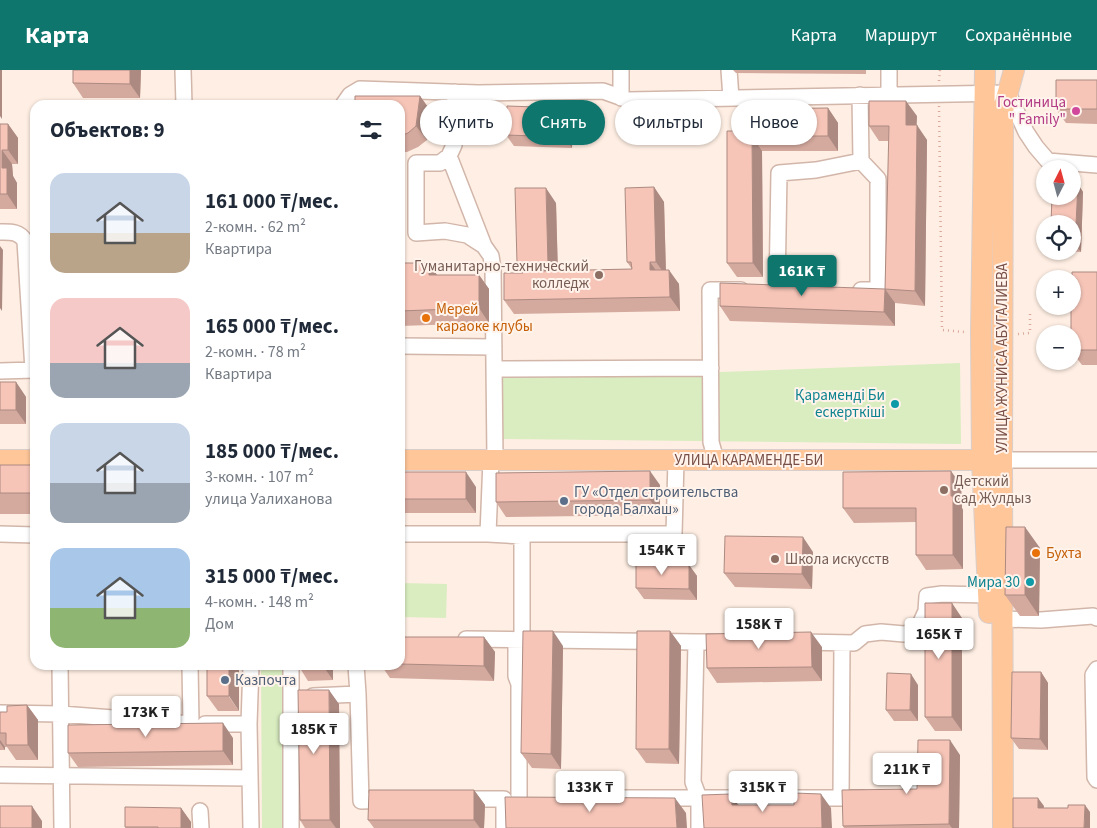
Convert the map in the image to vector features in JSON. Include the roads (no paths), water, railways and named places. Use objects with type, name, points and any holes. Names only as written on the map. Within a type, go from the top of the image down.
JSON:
[{"type":"main road","name":"УЛИЦА ЖУНИСА АБУГАЛИЕВА","points":[[985,70],[981,332],[992,460],[1002,619],[1003,828]]},
{"type":"main road","name":"УЛИЦА ЖУНИСА АБУГАЛИЕВА","points":[[990,828],[989,595],[992,460],[1002,334],[1003,110],[1014,70]]},
{"type":"main road","points":[[0,460],[30,460]]},
{"type":"main road","name":"УЛИЦА КАРАМЕНДЕ-БИ","points":[[405,460],[992,460]]},
{"type":"street","points":[[183,70],[184,100]]},
{"type":"street","points":[[620,70],[621,98]]},
{"type":"street","points":[[729,70],[731,98]]},
{"type":"street","points":[[888,94],[889,70]]},
{"type":"street","points":[[346,100],[350,95],[360,89],[455,92],[603,92],[628,100],[1008,93],[1026,132],[1048,161],[1097,165]]},
{"type":"street","points":[[455,92],[454,145],[449,156],[440,162],[416,163],[416,233],[445,231],[467,235],[484,246]]},
{"type":"street","points":[[851,290],[878,290],[878,179],[861,161],[860,95]]},
{"type":"street","points":[[449,156],[484,246],[491,256],[493,269],[493,460],[488,534]]},
{"type":"street","points":[[767,290],[779,173],[816,170],[861,161]]},
{"type":"street","points":[[0,232],[16,232],[26,241],[30,306]]},
{"type":"street","points":[[716,460],[711,442],[710,290],[795,290]]},
{"type":"street","points":[[405,346],[494,347]]},
{"type":"street","points":[[494,369],[711,368]]},
{"type":"street","points":[[0,370],[30,370]]},
{"type":"street","points":[[405,534],[674,534],[676,460]]},
{"type":"street","name":"УЛИЦА КАРАМЕНДЕ-БИ","points":[[992,460],[1097,460]]},
{"type":"street","points":[[0,534],[30,535]]},
{"type":"street","points":[[447,800],[524,798],[519,684],[516,676],[516,646],[522,639],[522,536],[488,534]]},
{"type":"street","points":[[783,642],[854,643],[865,634],[917,632],[926,611],[926,596],[942,594],[989,595]]},
{"type":"street","points":[[1002,619],[1041,620],[1093,616],[1097,618]]},
{"type":"street","points":[[456,639],[745,642]]},
{"type":"street","points":[[696,642],[694,782],[699,798],[699,828]]},
{"type":"street","points":[[841,798],[842,643]]},
{"type":"street","points":[[1097,669],[1093,675],[1095,778],[1097,780]]},
{"type":"street","points":[[60,670],[62,828]]},
{"type":"street","points":[[190,670],[191,724]]},
{"type":"street","points":[[250,670],[250,828]]},
{"type":"street","points":[[291,670],[291,828]]},
{"type":"street","points":[[356,670],[361,801],[399,800]]},
{"type":"street","points":[[291,696],[358,694]]},
{"type":"street","points":[[0,713],[60,714],[191,724],[249,724]]},
{"type":"street","points":[[569,798],[911,798],[911,768]]},
{"type":"street","points":[[0,775],[250,778]]},
{"type":"street","points":[[504,799],[504,828]]},
{"type":"street","points":[[200,811],[201,828]]},
{"type":"place","name":"Гостиница \" Family\"","points":[[1076,111]]},
{"type":"place","name":"Гуманитарно-технический колледж","points":[[599,275]]},
{"type":"place","name":"Мерей караоке клубы","points":[[426,318]]},
{"type":"place","name":"Қараменді Би ескерткіші","points":[[895,404]]},
{"type":"place","name":"Детский сад Жулдыз","points":[[944,490]]},
{"type":"place","name":"ГУ «Отдел строительства города Балхаш»","points":[[564,501]]},
{"type":"place","name":"Бухта","points":[[1036,553]]},
{"type":"place","name":"Школа искусств","points":[[775,559]]},
{"type":"place","name":"Мира 30","points":[[1030,582]]},
{"type":"place","name":"Казпочта","points":[[225,680]]}]
